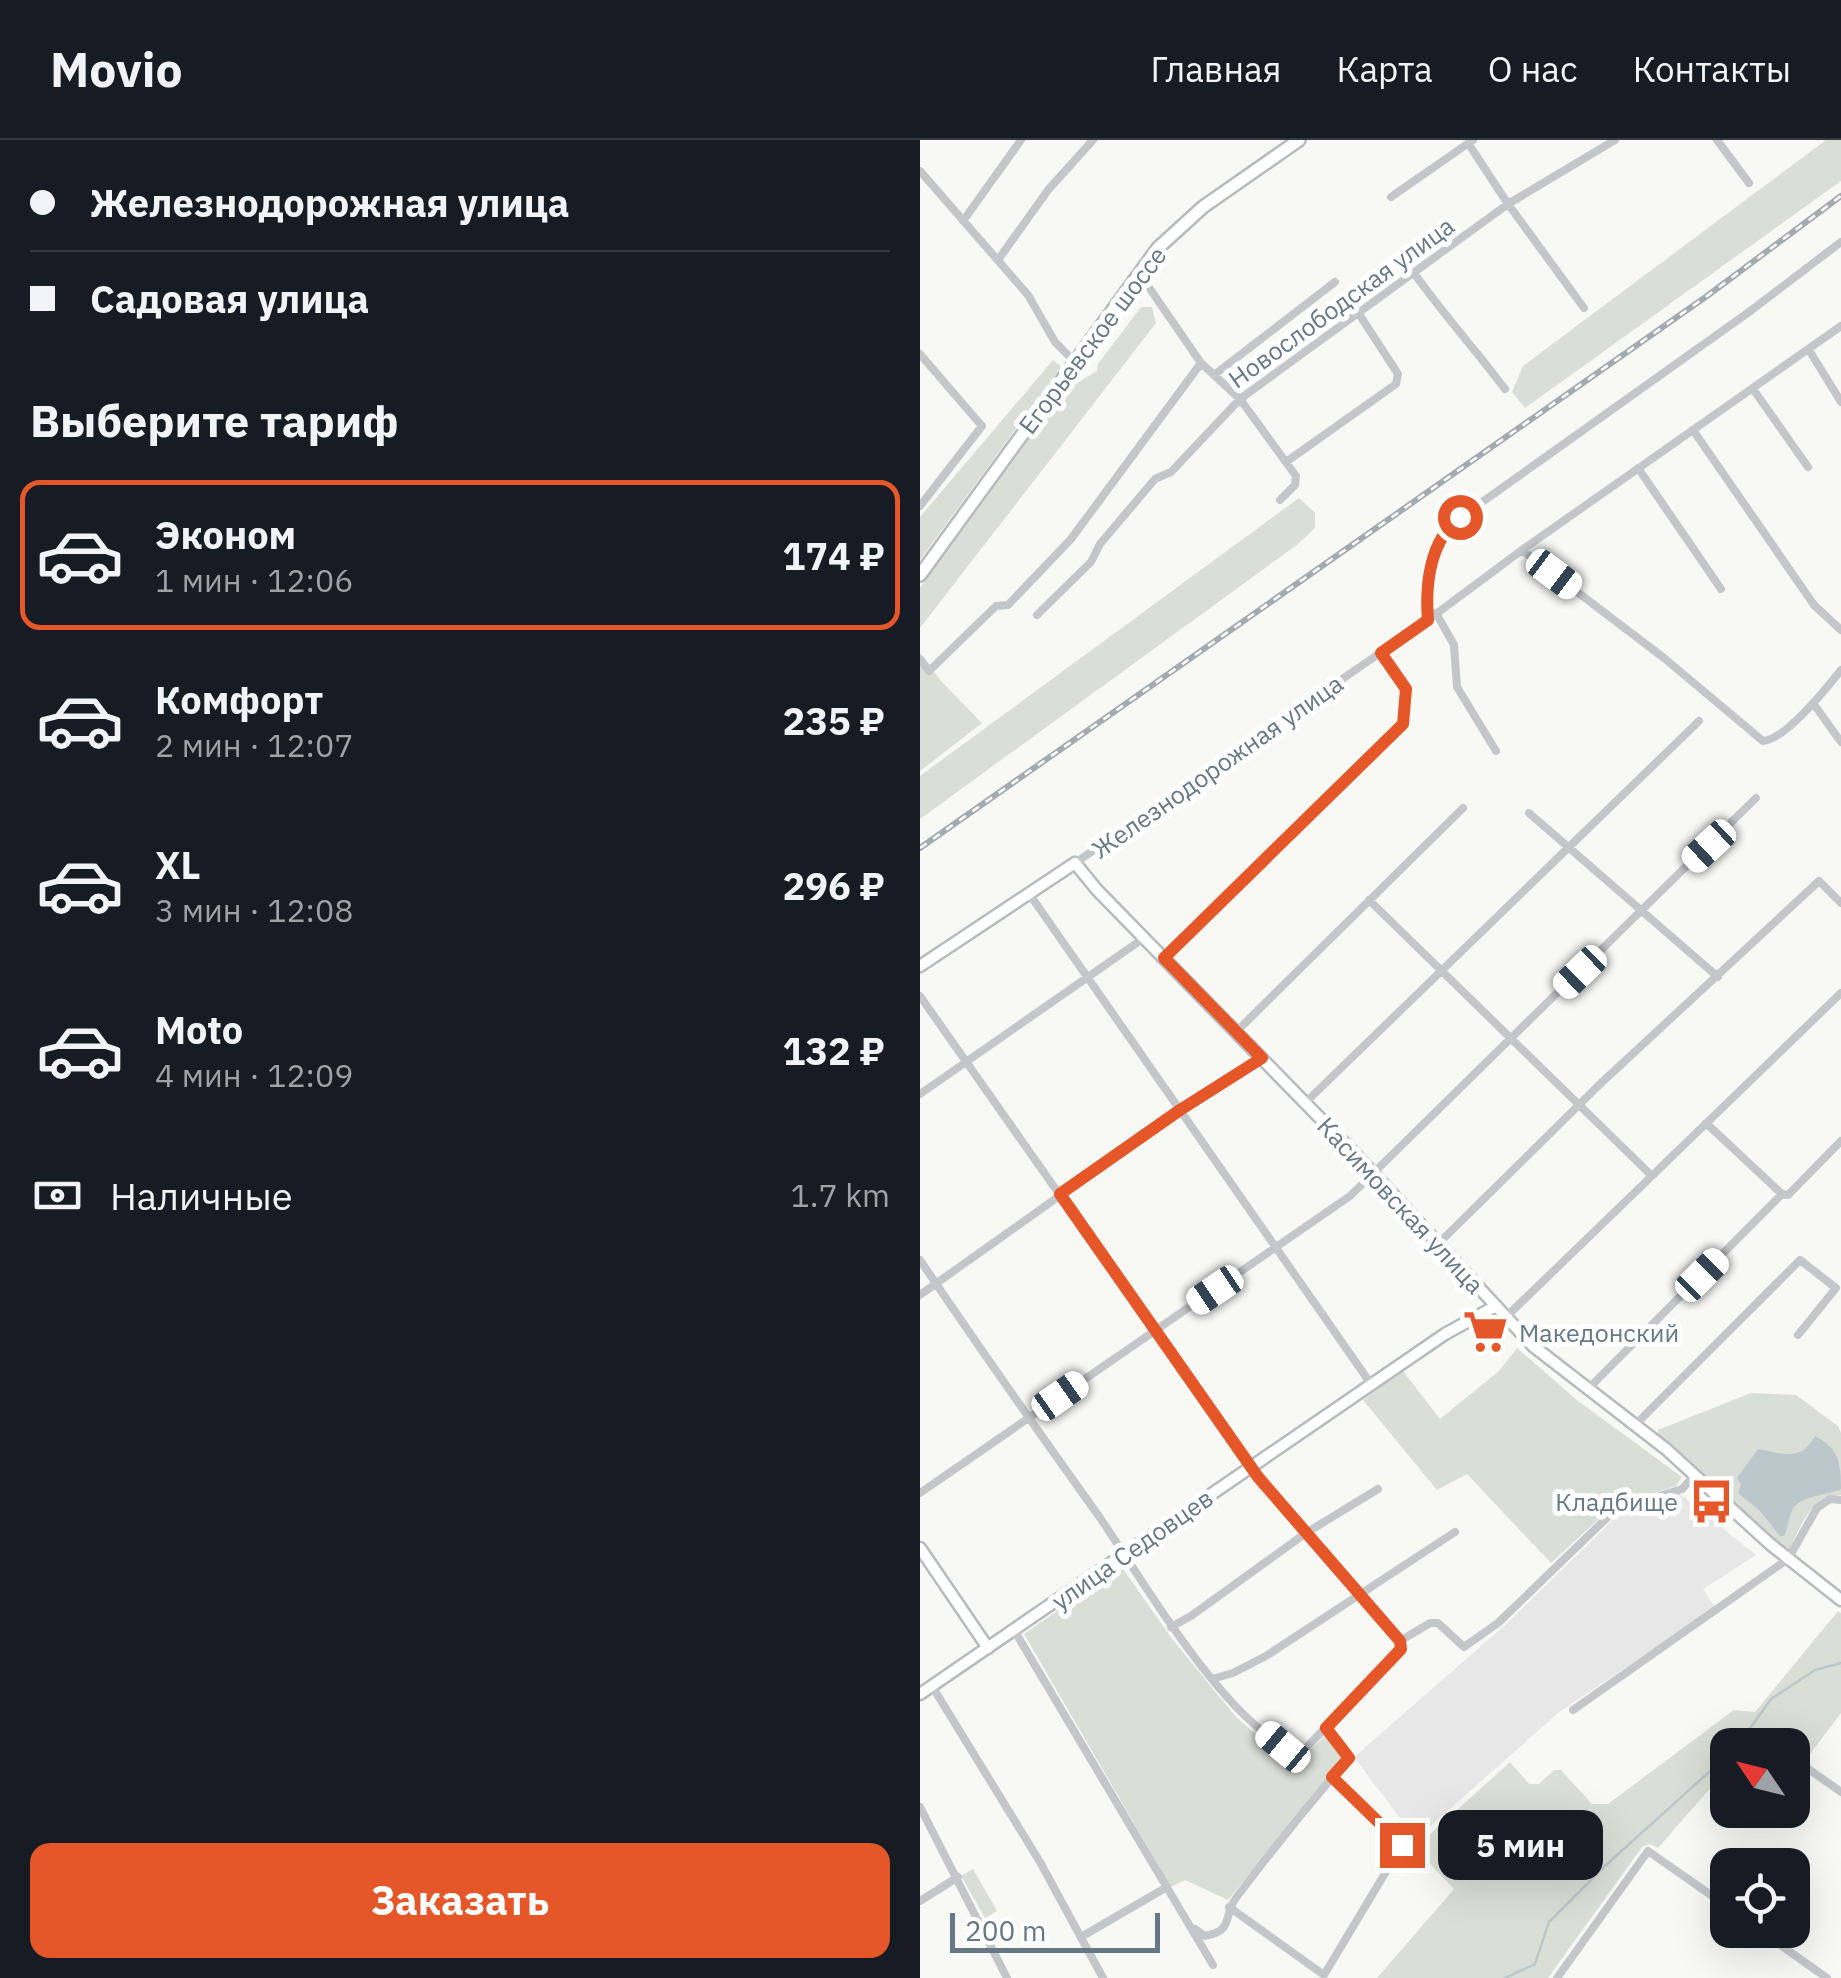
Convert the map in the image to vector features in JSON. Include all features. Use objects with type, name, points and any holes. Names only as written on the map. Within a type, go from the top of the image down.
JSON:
[{"type":"main road","name":"Егорьевское шоссе","points":[[920,575],[1166,240],[1203,207],[1299,140]]},
{"type":"main road","name":"Железнодорожная улица","points":[[920,966],[1076,863]]},
{"type":"main road","name":"Касимовская улица","points":[[1076,863],[1544,1356],[1635,1425],[1788,1559],[1841,1600]]},
{"type":"main road","name":"улица Седовцев","points":[[920,1694],[1444,1334],[1496,1306]]},
{"type":"main road","points":[[920,1548],[988,1648]]},
{"type":"street","points":[[963,220],[1021,140]]},
{"type":"street","points":[[998,260],[1048,190],[1093,140]]},
{"type":"street","points":[[1590,140],[1598,152]]},
{"type":"street","name":"Новослободская улица","points":[[1037,615],[1091,562],[1100,544],[1155,479],[1171,472],[1240,399],[1508,204],[1615,140]]},
{"type":"street","points":[[1716,140],[1749,182]]},
{"type":"street","points":[[1392,197],[1471,142],[1508,204],[1584,308]]},
{"type":"street","points":[[920,171],[1032,301],[1056,342],[1075,362]]},
{"type":"street","points":[[1428,620],[1426,590],[1435,554],[1450,525],[1841,242]]},
{"type":"street","points":[[1139,273],[1201,363],[1240,399],[1296,476],[1295,485],[1280,500]]},
{"type":"street","points":[[1414,273],[1450,325],[1468,339],[1505,389]]},
{"type":"street","points":[[1214,375],[1335,282]]},
{"type":"street","points":[[1286,462],[1396,384],[1398,374],[1358,314]]},
{"type":"street","name":"Железнодорожная улица","points":[[1076,863],[1381,653],[1841,326]]},
{"type":"street","points":[[1809,350],[1841,402]]},
{"type":"street","points":[[920,354],[982,426],[920,506]]},
{"type":"street","points":[[920,659],[929,672],[996,606],[1008,605],[1058,552],[1201,363]]},
{"type":"street","points":[[1753,389],[1808,467]]},
{"type":"street","points":[[1692,430],[1814,604],[1839,626]]},
{"type":"street","points":[[1638,468],[1721,589]]},
{"type":"street","points":[[1522,550],[1664,658],[1763,741],[1771,740],[1812,703],[1841,670]]},
{"type":"street","points":[[1436,613],[1454,645],[1457,687],[1496,750]]},
{"type":"street","points":[[1164,958],[1403,724],[1406,689],[1381,653]]},
{"type":"street","points":[[1812,703],[1841,742]]},
{"type":"street","points":[[1304,1102],[1700,721]]},
{"type":"street","points":[[920,1493],[1350,1196],[1756,798]]},
{"type":"street","points":[[1236,1032],[1464,808]]},
{"type":"street","points":[[1530,813],[1718,978]]},
{"type":"street","points":[[1438,1244],[1577,1106],[1820,882],[1841,903]]},
{"type":"street","points":[[1028,892],[1371,1384]]},
{"type":"street","points":[[1368,900],[1652,1176]]},
{"type":"street","points":[[920,1094],[1144,938]]},
{"type":"street","points":[[1506,1317],[1841,992]]},
{"type":"street","points":[[920,996],[1252,1467],[1400,1641],[1401,1649],[1303,1751],[1283,1747],[1242,1712],[1171,1627],[1126,1554],[920,1260]]},
{"type":"street","points":[[920,1295],[1180,1110],[1262,1058]]},
{"type":"street","points":[[1706,1123],[1782,1194],[1788,1195],[1841,1141]]},
{"type":"street","points":[[1587,1390],[1782,1194]]},
{"type":"street","points":[[1635,1425],[1800,1260],[1838,1285],[1798,1335]]},
{"type":"street","points":[[1400,1641],[1430,1622],[1438,1623],[1464,1647],[1498,1623],[1614,1510],[1682,1489],[1695,1475]]},
{"type":"street","points":[[1171,1627],[1306,1533],[1378,1489]]},
{"type":"street","points":[[1573,1710],[1788,1559],[1817,1508],[1830,1499],[1841,1500]]},
{"type":"street","points":[[1212,1679],[1233,1674],[1266,1656],[1455,1532]]},
{"type":"street","points":[[1014,1630],[1214,1965]]},
{"type":"street","points":[[932,1686],[1040,1862],[1102,1978]]},
{"type":"street","points":[[1192,1928],[1206,1936],[1219,1934],[1228,1923],[1229,1907],[1349,1758],[1326,1728]]},
{"type":"street","points":[[1810,1770],[1841,1792]]},
{"type":"street","points":[[1229,1907],[1323,1977],[1402,1845],[1332,1777]]},
{"type":"street","points":[[920,1807],[1007,1978]]},
{"type":"street","points":[[1557,1978],[1648,1851],[1710,1894]]},
{"type":"street","points":[[920,1901],[958,1877]]},
{"type":"street","points":[[1081,1936],[1167,1887]]},
{"type":"street","points":[[1785,1948],[1827,1978]]},
{"type":"shaded area","points":[[1826,140],[1841,140],[1841,181],[1525,408],[1512,392],[1523,366]]},
{"type":"shaded area","points":[[1141,307],[1152,307],[1156,323],[920,628],[920,588],[1064,391],[1097,371],[1098,364]]},
{"type":"shaded area","points":[[1053,360],[1061,367],[920,560],[920,517]]},
{"type":"shaded area","points":[[1299,498],[1315,513],[1315,528],[1298,544],[920,819],[920,776]]},
{"type":"shaded area","points":[[920,653],[982,723],[920,771]]},
{"type":"shaded area","points":[[1517,1348],[1578,1401],[1682,1477],[1676,1486],[1613,1506],[1551,1563],[1467,1474],[1437,1490],[1363,1400],[1403,1371],[1440,1419],[1498,1372]]},
{"type":"shaded area","points":[[1751,1393],[1796,1395],[1838,1426],[1841,1433],[1841,1495],[1813,1508],[1787,1554],[1658,1435],[1658,1430]]},
{"type":"shaded area","points":[[1815,1436],[1837,1457],[1841,1489],[1799,1503],[1791,1513],[1784,1536],[1780,1536],[1760,1511],[1738,1493],[1741,1485],[1737,1478],[1758,1449],[1797,1453]]},
{"type":"shaded area","points":[[1679,1493],[1756,1555],[1703,1589],[1715,1607],[1558,1713],[1416,1839],[1354,1757],[1503,1627],[1621,1512]]},
{"type":"shaded area","points":[[1121,1566],[1173,1640],[1236,1717],[1277,1752],[1303,1756],[1326,1735],[1344,1758],[1228,1900],[1185,1880],[1171,1887],[1024,1634]]},
{"type":"shaded area","points":[[1838,1611],[1841,1613],[1841,1713],[1810,1754],[1810,1728],[1710,1728],[1710,1788],[1658,1848],[1650,1844],[1642,1847],[1548,1978],[1377,1978],[1454,1889],[1415,1848],[1510,1762],[1529,1784],[1539,1784],[1554,1770],[1561,1770],[1592,1804],[1608,1804],[1734,1710],[1755,1712]]},
{"type":"shaded area","points":[[973,1869],[997,1911],[985,1918],[961,1876]]},
{"type":"waterway","points":[[1750,1728],[1771,1699],[1815,1670],[1841,1663]]},
{"type":"waterway","points":[[1505,1978],[1535,1964],[1549,1922],[1710,1771]]},
{"type":"railway","points":[[920,848],[1707,296],[1841,196]]},
{"type":"place","name":"Македонский","points":[[1486,1332]]},
{"type":"place","name":"Кладбище","points":[[1711,1501]]},
{"type":"route","points":[[1402,1845],[1332,1777],[1349,1758],[1326,1728],[1401,1649],[1400,1641],[1258,1477],[1060,1194],[1262,1058],[1164,958],[1403,724],[1406,689],[1381,653],[1428,620],[1426,590],[1435,554],[1450,525],[1460,517]]}]
